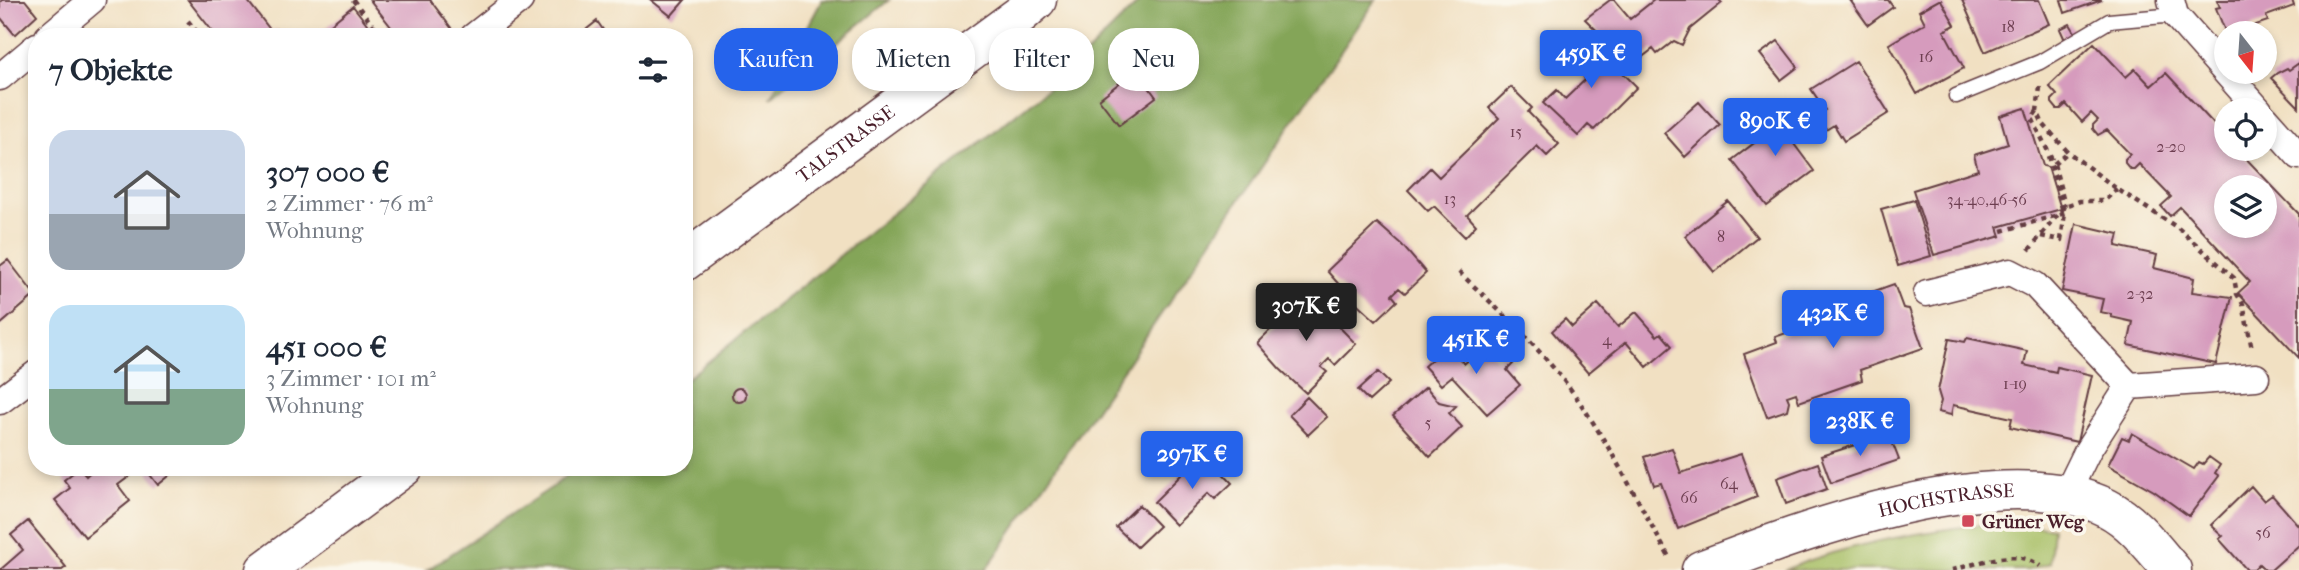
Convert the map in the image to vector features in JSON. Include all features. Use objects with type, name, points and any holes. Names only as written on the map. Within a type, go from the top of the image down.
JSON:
[{"type":"main road","name":"TALSTRASSE","points":[[693,255],[1037,0]]},
{"type":"main road","points":[[265,570],[392,476]]},
{"type":"main road","name":"HOCHSTRASSE","points":[[1686,565],[1882,511],[1966,492],[2009,490],[2067,493],[2107,508],[2127,522],[2172,570]]},
{"type":"street","points":[[59,28],[92,0]]},
{"type":"street","points":[[484,28],[520,0]]},
{"type":"street","points":[[2173,8],[2249,98]]},
{"type":"street","points":[[0,77],[28,54]]},
{"type":"street","points":[[2277,131],[2299,156]]},
{"type":"street","points":[[1927,293],[2010,272],[2035,285],[2129,386]]},
{"type":"street","points":[[2129,386],[2256,377]]},
{"type":"street","points":[[0,401],[28,380]]},
{"type":"street","points":[[2067,493],[2088,450],[2129,386]]},
{"type":"lane","points":[[1956,96],[2040,62],[2109,21],[2173,8]]},
{"type":"path","points":[[353,0],[375,28]]},
{"type":"path","points":[[188,21],[194,28]]},
{"type":"path","points":[[2040,62],[2037,111],[2043,124],[2068,152],[2117,189],[2178,228],[2234,278],[2237,294],[2243,304],[2256,377]]},
{"type":"path","points":[[2037,111],[2032,118],[2054,164],[2065,206]]},
{"type":"path","points":[[2054,164],[2068,152]]},
{"type":"path","points":[[2048,156],[2064,213],[2061,240],[2040,236],[2065,206],[2080,201],[2104,201],[2117,189]]},
{"type":"path","points":[[2002,231],[2064,213]]},
{"type":"path","points":[[1459,272],[1523,333],[1582,405],[1620,468],[1686,565]]},
{"type":"path","points":[[1952,570],[2002,558],[2025,558],[2040,566]]},
{"type":"green space","points":[[822,0],[889,0],[838,42],[838,28],[807,28]]},
{"type":"green space","points":[[1141,0],[1376,0],[986,570],[427,570],[566,476],[693,476],[693,374],[1045,91],[1094,91],[1094,46],[1108,33],[1108,91],[1199,91],[1199,28],[1113,28]]},
{"type":"green space","points":[[1985,524],[2053,528],[2050,563],[2028,570],[1784,570],[1858,546],[1908,535]]},
{"type":"building","points":[[2,0],[25,0],[37,15],[15,35],[0,17]]},
{"type":"building","points":[[188,0],[247,0],[269,28],[210,28]]},
{"type":"building","points":[[370,0],[430,0],[451,28],[392,28]]},
{"type":"building","points":[[651,0],[685,0],[671,16]]},
{"type":"building","points":[[1610,0],[1614,0],[1630,19],[1654,0],[1719,0],[1722,3],[1690,29],[1682,45],[1674,41],[1657,54],[1653,49],[1632,65],[1585,19]]},
{"type":"building","points":[[1850,0],[1888,0],[1893,7],[1868,25]]},
{"type":"building","points":[[1939,0],[1955,25],[1944,31],[1964,68],[1917,94],[1889,44],[1925,23],[1919,11]]},
{"type":"building","points":[[1962,0],[2039,0],[2049,24],[1985,52]]},
{"type":"building","points":[[2061,0],[2102,0],[2065,13]]},
{"type":"building","points":[[2217,0],[2292,0],[2294,6],[2266,16],[2268,21],[2221,21],[2216,8],[2220,7]]},
{"type":"building","points":[[353,6],[370,28],[326,28]]},
{"type":"building","points":[[597,21],[602,28],[588,28]]},
{"type":"building","points":[[2070,24],[2076,34],[2065,40],[2060,29]]},
{"type":"building","points":[[1587,37],[1637,87],[1594,130],[1588,125],[1578,136],[1543,103],[1557,90],[1565,99],[1585,80],[1566,58]]},
{"type":"building","points":[[1778,41],[1798,67],[1781,80],[1760,54]]},
{"type":"building","points":[[2094,43],[2126,77],[2135,69],[2151,86],[2166,73],[2214,124],[2214,161],[2248,161],[2262,175],[2214,175],[2214,238],[2277,238],[2277,191],[2299,214],[2299,358],[2238,293],[2250,282],[2180,207],[2170,216],[2161,206],[2171,197],[2139,164],[2130,169],[2125,159],[2130,154],[2107,130],[2098,135],[2093,125],[2098,120],[2091,113],[2082,122],[2066,104],[2057,109],[2052,100],[2057,95],[2049,86]]},
{"type":"building","points":[[1856,61],[1889,113],[1844,141],[1834,125],[1826,130],[1816,115],[1825,110],[1811,89]]},
{"type":"building","points":[[2299,63],[2299,107],[2277,84],[2277,73],[2287,68],[2289,70]]},
{"type":"building","points":[[1511,87],[1532,108],[1528,112],[1559,144],[1547,156],[1537,146],[1467,215],[1476,225],[1465,237],[1434,206],[1428,211],[1408,190],[1430,168],[1439,177],[1499,118],[1489,108]]},
{"type":"building","points":[[1109,91],[1152,91],[1156,97],[1119,125],[1099,99]]},
{"type":"building","points":[[1699,102],[1720,125],[1685,157],[1664,133]]},
{"type":"building","points":[[1784,106],[1806,135],[1794,144],[1814,171],[1767,206],[1732,160],[1766,134],[1758,125]]},
{"type":"building","points":[[2025,108],[2043,166],[2048,167],[2061,209],[1998,227],[2001,236],[1934,255],[1913,190],[1978,170],[1974,155],[2008,144],[2000,116]]},
{"type":"building","points":[[1914,200],[1931,256],[1898,266],[1881,209]]},
{"type":"building","points":[[1728,201],[1757,237],[1714,272],[1685,236]]},
{"type":"building","points":[[1377,223],[1402,245],[1426,273],[1405,293],[1399,288],[1392,295],[1397,301],[1376,321],[1327,271]]},
{"type":"building","points":[[2076,224],[2119,234],[2116,246],[2157,255],[2154,268],[2194,278],[2192,292],[2232,297],[2216,364],[2128,345],[2133,322],[2100,312],[2103,299],[2062,291]]},
{"type":"building","points":[[8,260],[28,286],[28,301],[0,325],[0,266]]},
{"type":"building","points":[[1894,284],[1903,308],[1909,309],[1923,348],[1860,370],[1862,380],[1799,402],[1796,393],[1787,396],[1787,410],[1767,417],[1744,354],[1777,342],[1775,337],[1808,325],[1810,330],[1840,319],[1835,305]]},
{"type":"building","points":[[1307,294],[1356,344],[1335,365],[1329,359],[1321,367],[1327,372],[1306,393],[1257,343]]},
{"type":"building","points":[[1598,304],[1618,327],[1636,312],[1657,336],[1661,333],[1672,346],[1647,367],[1626,342],[1588,373],[1552,331],[1565,319],[1572,327]]},
{"type":"building","points":[[1967,338],[2027,351],[2024,365],[2056,372],[2057,367],[2092,375],[2077,442],[2010,427],[2012,418],[1953,405],[1951,415],[1938,412],[1941,401],[1938,391],[1949,339],[1965,342]]},
{"type":"building","points":[[1448,345],[1464,364],[1484,346],[1497,360],[1504,353],[1513,364],[1507,370],[1520,385],[1487,414],[1452,376],[1441,385],[1424,366]]},
{"type":"building","points":[[1378,372],[1389,383],[1369,401],[1358,390]]},
{"type":"building","points":[[1426,387],[1439,402],[1456,406],[1449,413],[1462,427],[1430,457],[1393,416]]},
{"type":"building","points":[[736,388],[742,388],[746,395],[742,402],[736,402],[732,398],[732,392]]},
{"type":"building","points":[[1307,397],[1327,417],[1308,435],[1289,415]]},
{"type":"building","points":[[2132,433],[2194,469],[2199,462],[2203,464],[2209,457],[2220,465],[2215,473],[2219,476],[2189,516],[2154,491],[2108,465],[2122,437],[2129,440]]},
{"type":"building","points":[[1889,434],[1899,460],[1831,483],[1821,456]]},
{"type":"building","points":[[1672,448],[1681,473],[1741,454],[1757,497],[1678,529],[1661,483],[1654,485],[1644,457]]},
{"type":"building","points":[[1210,460],[1232,483],[1215,499],[1209,493],[1176,525],[1154,502],[1188,468],[1194,475]]},
{"type":"building","points":[[1818,463],[1827,489],[1786,504],[1777,478]]},
{"type":"building","points":[[69,476],[130,476],[118,485],[130,501],[85,537],[55,500],[70,488],[64,480]]},
{"type":"building","points":[[151,476],[169,476],[158,485]]},
{"type":"building","points":[[2251,486],[2264,501],[2272,495],[2299,526],[2299,545],[2271,570],[2265,570],[2259,564],[2253,570],[2247,570],[2219,539],[2223,536],[2211,525]]},
{"type":"building","points":[[1139,505],[1159,526],[1137,547],[1116,527]]},
{"type":"building","points":[[28,521],[66,567],[62,570],[0,570],[23,550],[11,535]]},
{"type":"place","name":"Grüner Weg","points":[[1968,521]]}]
